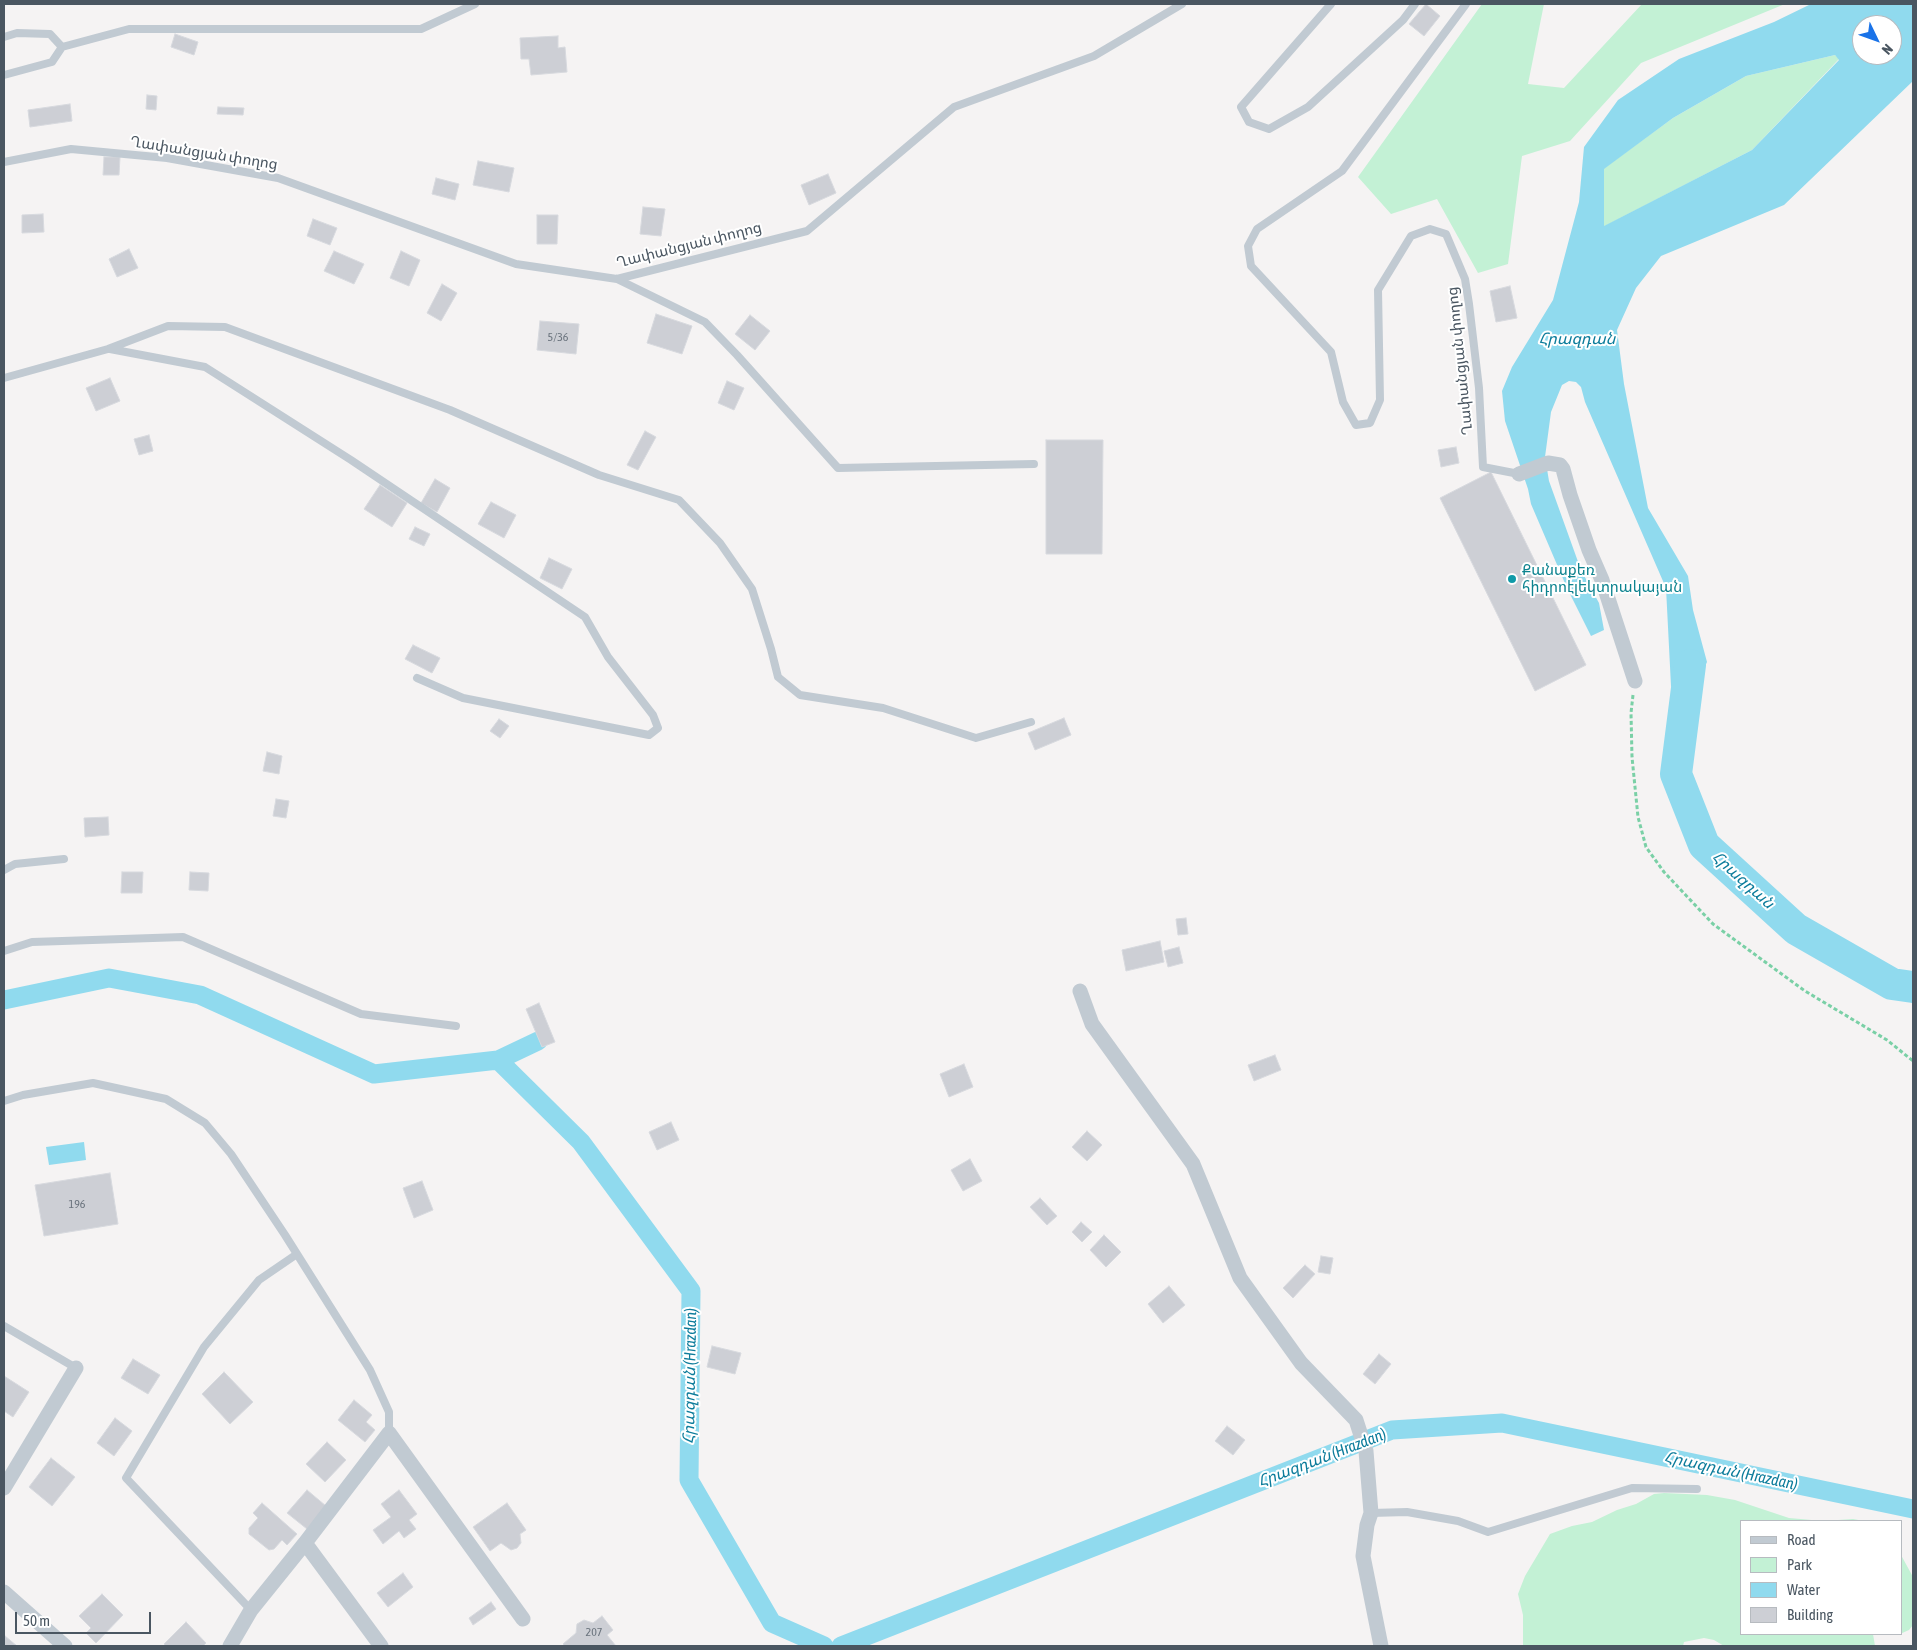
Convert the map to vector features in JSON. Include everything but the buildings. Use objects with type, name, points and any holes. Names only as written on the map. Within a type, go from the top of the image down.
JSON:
[{"type":"street","points":[[1519,474],[1548,463],[1560,465],[1563,469],[1570,495],[1589,550],[1602,580],[1635,681]]},
{"type":"street","points":[[1080,991],[1092,1024],[1193,1164],[1240,1278],[1301,1363],[1356,1420],[1366,1451],[1371,1513],[1367,1525],[1363,1556],[1381,1646]]},
{"type":"street","points":[[4,1488],[76,1368]]},
{"type":"street","points":[[230,1646],[251,1610],[305,1543],[389,1432],[522,1619]]},
{"type":"street","points":[[305,1543],[381,1646]]},
{"type":"street","points":[[4,1592],[66,1646]]},
{"type":"lane","points":[[4,75],[52,62],[62,46],[129,29],[421,29],[475,4]]},
{"type":"lane","name":"Ղափանցյան փողոց","points":[[4,162],[71,149],[168,158],[278,178],[516,264],[617,279],[807,230],[954,107],[1094,56],[1182,4]]},
{"type":"lane","points":[[1332,4],[1241,107],[1249,122],[1269,129],[1308,107],[1403,20],[1415,4]]},
{"type":"lane","name":"Ղափանցյան փողոց","points":[[1466,4],[1342,171],[1257,229],[1248,246],[1250,266],[1331,352],[1343,402],[1356,424],[1370,423],[1380,400],[1378,290],[1412,236],[1430,229],[1446,234],[1465,279],[1469,304],[1479,388],[1483,467],[1519,474]]},
{"type":"lane","points":[[4,37],[17,33],[50,34],[62,46]]},
{"type":"lane","points":[[617,279],[705,322],[838,468],[1034,464]]},
{"type":"lane","points":[[4,378],[108,349],[168,326],[225,327],[450,410],[599,474],[679,500],[720,543],[752,589],[778,677],[800,695],[882,708],[976,738],[1031,722]]},
{"type":"lane","points":[[108,349],[205,367],[351,460],[586,617],[608,657],[653,715],[658,728],[649,735],[463,698],[417,678]]},
{"type":"lane","points":[[4,870],[15,864],[64,859]]},
{"type":"lane","points":[[4,951],[32,942],[183,938],[361,1014],[456,1026]]},
{"type":"lane","points":[[4,1101],[23,1095],[93,1083],[166,1099],[205,1123],[231,1154],[370,1370],[389,1412],[389,1432]]},
{"type":"lane","points":[[251,1610],[126,1478],[204,1347],[259,1280],[297,1254]]},
{"type":"lane","points":[[4,1326],[76,1368]]},
{"type":"lane","points":[[1371,1513],[1407,1512],[1458,1521],[1488,1532],[1632,1488],[1696,1489]]},
{"type":"path","points":[[1635,681],[1630,714],[1638,817],[1646,847],[1664,872],[1713,924],[1805,991],[1887,1040],[1913,1061]]},
{"type":"green space","points":[[1482,4],[1544,4],[1528,84],[1564,88],[1642,4],[1785,4],[1641,63],[1570,141],[1522,156],[1508,264],[1478,273],[1437,199],[1391,214],[1358,177]]},
{"type":"green space","points":[[1835,55],[1839,59],[1752,150],[1603,227],[1603,169],[1673,118],[1746,76]]},
{"type":"green space","points":[[1654,1494],[1707,1495],[1735,1500],[1789,1518],[1812,1520],[1740,1520],[1740,1635],[1873,1635],[1875,1646],[1724,1646],[1714,1640],[1704,1638],[1684,1642],[1683,1646],[1523,1646],[1523,1615],[1518,1594],[1525,1576],[1550,1534],[1572,1526],[1592,1522],[1617,1510],[1636,1504]]},
{"type":"green space","points":[[1902,1557],[1913,1577],[1913,1625],[1909,1630],[1902,1633]]},
{"type":"water","name":"Հրազդան","points":[[1811,4],[1913,4],[1913,81],[1784,205],[1661,256],[1636,288],[1617,330],[1624,384],[1648,508],[1688,576],[1693,610],[1707,662],[1685,710],[1671,686],[1666,588],[1585,402],[1581,387],[1576,382],[1569,381],[1562,385],[1551,412],[1545,457],[1549,481],[1581,570],[1599,603],[1604,630],[1591,636],[1567,588],[1531,504],[1528,489],[1505,421],[1502,391],[1512,367],[1553,300],[1579,202],[1584,147],[1618,100],[1679,59],[1774,22]],"holes":[[[1835,55],[1839,60],[1752,150],[1604,226],[1604,169],[1673,118],[1746,76]]]},
{"type":"water","points":[[84,1142],[86,1160],[49,1165],[46,1147]]},
{"type":"waterway","name":"Հրազդան","points":[[1690,665],[1676,774],[1704,845],[1796,929],[1892,984],[1913,987]]},
{"type":"waterway","points":[[4,1000],[109,978],[200,995],[374,1074],[498,1060],[538,1041]]},
{"type":"waterway","name":"Հրազդան (Hrazdan)","points":[[498,1060],[581,1142],[691,1291],[689,1480],[772,1623],[824,1646]]},
{"type":"waterway","name":"Հրազդան (Hrazdan)","points":[[841,1646],[1392,1430],[1502,1423],[1913,1509]]},
{"type":"place","name":"Քանաքեռ հիդրոէլեկտրակայան","points":[[1512,579]]}]
